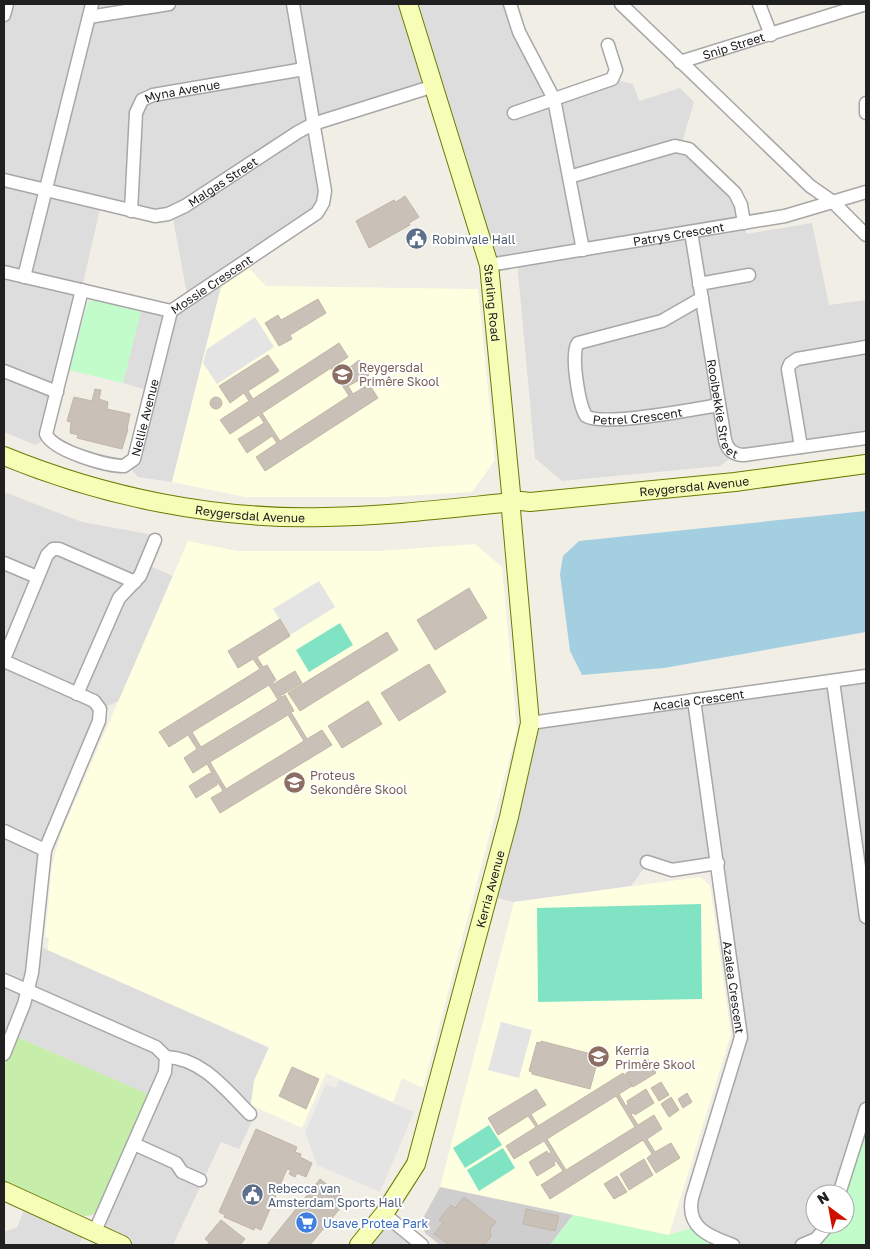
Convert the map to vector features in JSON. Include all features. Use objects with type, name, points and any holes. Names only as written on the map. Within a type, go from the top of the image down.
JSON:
[{"type":"street","points":[[4,15],[7,4]]},
{"type":"street","points":[[24,277],[92,4]]},
{"type":"street","points":[[89,17],[169,4]]},
{"type":"street","name":"Mossie Crescent","points":[[4,272],[171,311],[320,210],[324,203],[325,191],[293,4]]},
{"type":"street","name":"Starling Road","points":[[408,4],[488,265],[511,502]]},
{"type":"street","points":[[510,4],[519,32],[554,99],[582,250]]},
{"type":"street","points":[[621,4],[810,186],[833,202],[866,235]]},
{"type":"street","points":[[759,4],[771,35]]},
{"type":"street","name":"Snip Street","points":[[680,62],[866,4]]},
{"type":"street","points":[[514,113],[614,77],[616,70],[608,45]]},
{"type":"street","name":"Myna Avenue","points":[[131,211],[136,113],[142,100],[153,95],[304,69]]},
{"type":"street","name":"Malgas Street","points":[[4,180],[155,216],[177,211],[313,124],[434,86]]},
{"type":"street","points":[[866,103],[866,112]]},
{"type":"street","points":[[569,177],[675,146],[682,146],[735,193],[742,205],[744,223]]},
{"type":"street","name":"Patrys Crescent","points":[[488,265],[785,216],[866,192]]},
{"type":"street","name":"Rooibekkie Street","points":[[691,232],[726,444],[732,452],[744,455],[866,438]]},
{"type":"street","points":[[699,284],[749,275]]},
{"type":"street","name":"Nellie Avenue","points":[[82,290],[46,434],[51,442],[96,461],[121,466],[131,463],[135,456],[171,311]]},
{"type":"street","name":"Petrel Crescent","points":[[702,298],[662,321],[578,343],[573,354],[581,405],[586,416],[599,420],[674,413],[719,405]]},
{"type":"street","points":[[801,447],[788,369],[790,364],[796,359],[866,347]]},
{"type":"street","points":[[4,371],[56,392]]},
{"type":"street","name":"Reygersdal Avenue","points":[[4,456],[74,481],[126,495],[190,507],[249,515],[290,517],[358,516],[511,502],[530,502],[735,482],[866,464]]},
{"type":"street","name":"Kerria Avenue","points":[[359,1245],[384,1214],[416,1164],[422,1148],[509,817],[530,723],[511,502]]},
{"type":"street","points":[[77,694],[119,598],[140,576],[156,540]]},
{"type":"street","points":[[4,1054],[27,991],[33,966],[45,850],[100,717],[100,709],[94,701],[4,660],[48,552],[56,549],[135,582]]},
{"type":"street","points":[[4,563],[37,577]]},
{"type":"street","name":"Acacia Crescent","points":[[530,723],[866,676]]},
{"type":"street","points":[[833,681],[866,917]]},
{"type":"street","name":"Azalea Crescent","points":[[694,700],[741,1037],[692,1198],[691,1210],[694,1222],[702,1231],[733,1245]]},
{"type":"street","points":[[4,831],[45,850]]},
{"type":"street","points":[[647,862],[672,870],[718,863]]},
{"type":"street","points":[[4,980],[156,1047],[166,1057],[180,1057],[206,1071],[250,1114]]},
{"type":"street","points":[[95,1231],[165,1072],[166,1057]]},
{"type":"street","points":[[842,1184],[866,1110]]},
{"type":"street","points":[[134,1144],[176,1163],[182,1172],[200,1180]]},
{"type":"street","points":[[5,1196],[95,1231],[122,1245]]},
{"type":"street","points":[[384,1214],[422,1245]]},
{"type":"street","points":[[802,1245],[816,1239],[820,1234]]},
{"type":"shaded area","points":[[4,4],[509,4],[553,100],[613,79],[633,84],[639,101],[680,88],[694,102],[681,146],[740,205],[746,234],[812,223],[829,305],[866,300],[866,439],[735,455],[720,466],[562,481],[535,458],[517,261],[488,266],[434,87],[314,124],[324,203],[216,280],[221,287],[172,482],[138,477],[127,464],[150,391],[123,383],[142,305],[171,311],[188,299],[172,214],[101,205],[47,438],[35,445],[4,432]]},
{"type":"shaded area","name":"Reygersdal Primêre Skool","points":[[249,268],[266,286],[478,289],[495,460],[472,492],[384,497],[245,497],[172,482],[221,287]]},
{"type":"shaded area","points":[[255,317],[274,347],[217,384],[203,363],[207,349]]},
{"type":"shaded area","points":[[4,492],[82,522],[154,535],[141,562],[173,576],[119,701],[100,709],[52,833],[36,945],[269,1048],[254,1081],[249,1115],[254,1117],[239,1149],[221,1142],[173,1245],[121,1245],[95,1232],[154,1097],[13,1035],[4,1056]]},
{"type":"shaded area","name":"Proteus Sekondêre Skool","points":[[188,541],[238,551],[379,551],[475,544],[502,567],[517,730],[423,1088],[402,1078],[393,1102],[326,1073],[302,1128],[251,1105],[254,1081],[269,1047],[48,950],[49,938],[45,937],[52,866],[61,833]]},
{"type":"shaded area","points":[[319,581],[335,607],[290,635],[273,609]]},
{"type":"shaded area","points":[[866,677],[866,1111],[843,1184],[805,1184],[805,1234],[818,1234],[804,1245],[731,1245],[691,1217],[740,1037],[717,864],[647,864],[631,886],[514,902],[490,896],[533,725]]},
{"type":"shaded area","name":"Kerria Primêre Skool","points":[[700,877],[710,885],[731,1034],[669,1235],[440,1187],[514,902]]},
{"type":"shaded area","points":[[501,1022],[532,1030],[519,1078],[488,1070]]},
{"type":"shaded area","points":[[339,1080],[414,1112],[380,1192],[317,1165],[305,1132],[326,1084],[336,1088]]},
{"type":"shaded area","points":[[440,1187],[573,1215],[550,1245],[440,1245],[425,1233],[422,1220]]},
{"type":"shaded area","points":[[27,1203],[87,1229],[79,1245],[4,1245],[4,1232],[17,1227]]},
{"type":"shaded area","points":[[385,1214],[424,1245],[360,1245]]},
{"type":"green space","points":[[88,301],[97,301],[141,312],[123,383],[69,370]]},
{"type":"green space","points":[[340,623],[353,645],[309,672],[296,650]]},
{"type":"green space","points":[[701,904],[702,999],[538,1002],[537,908]]},
{"type":"green space","points":[[17,1037],[150,1095],[98,1211],[92,1215],[84,1216],[4,1181],[4,1066]]},
{"type":"green space","points":[[866,1123],[866,1245],[812,1245],[827,1234],[855,1234],[855,1184],[848,1184]]},
{"type":"green space","points":[[489,1125],[502,1145],[465,1168],[453,1148]]},
{"type":"green space","points":[[503,1148],[515,1168],[479,1191],[467,1170]]},
{"type":"green space","points":[[573,1215],[668,1235],[692,1228],[707,1243],[717,1245],[550,1245]]},
{"type":"water","points":[[866,511],[866,632],[664,668],[582,675],[570,651],[560,574],[563,556],[579,541]]},
{"type":"building","points":[[405,196],[419,217],[409,223],[410,225],[369,248],[356,221]]},
{"type":"building","points":[[318,299],[326,313],[290,335],[292,339],[279,346],[265,323],[278,315],[281,320]]},
{"type":"building","points":[[339,343],[348,357],[335,366],[340,375],[359,360],[369,375],[348,386],[353,394],[369,384],[378,398],[265,471],[256,457],[277,443],[272,436],[247,453],[238,439],[264,423],[259,415],[230,434],[220,420],[249,401],[244,393],[230,403],[219,386],[268,355],[279,371],[248,391],[253,399]],"holes":[[[331,368],[349,396],[280,441],[262,413]]]},
{"type":"building","points":[[95,389],[101,390],[99,399],[108,402],[107,409],[130,414],[122,449],[77,438],[78,435],[70,433],[71,422],[67,421],[74,397],[92,401]]},
{"type":"building","points":[[214,397],[218,397],[222,403],[218,409],[214,409],[210,405],[210,401]]},
{"type":"building","points":[[469,588],[487,618],[435,650],[417,620]]},
{"type":"building","points":[[280,619],[290,636],[257,657],[263,667],[267,665],[276,680],[273,682],[275,686],[275,683],[295,671],[302,683],[282,695],[279,693],[282,697],[285,695],[294,711],[291,712],[307,739],[322,730],[332,745],[220,813],[211,798],[223,791],[217,781],[217,785],[196,798],[189,786],[210,773],[213,775],[207,764],[193,773],[184,758],[197,749],[188,735],[169,747],[159,732],[260,669],[253,659],[238,668],[228,651]],"holes":[[[269,685],[278,700],[201,747],[192,732]],[[288,715],[304,741],[226,789],[210,762]]]},
{"type":"building","points":[[387,632],[398,650],[300,711],[288,693]]},
{"type":"building","points":[[429,664],[446,692],[399,721],[381,693]]},
{"type":"building","points":[[368,701],[382,724],[342,748],[328,726]]},
{"type":"building","points":[[541,1041],[599,1056],[590,1089],[532,1074],[529,1071],[537,1042],[540,1043]]},
{"type":"building","points":[[648,1059],[656,1073],[633,1087],[625,1074]]},
{"type":"building","points":[[292,1067],[319,1079],[306,1109],[279,1096]]},
{"type":"building","points":[[623,1073],[632,1086],[619,1094],[626,1106],[628,1104],[627,1101],[646,1089],[654,1103],[635,1115],[634,1113],[631,1114],[638,1125],[654,1115],[662,1129],[647,1139],[655,1152],[671,1143],[680,1158],[656,1173],[647,1158],[652,1154],[643,1140],[550,1199],[541,1185],[563,1171],[556,1161],[554,1162],[555,1165],[537,1176],[529,1162],[547,1151],[548,1154],[551,1152],[544,1141],[514,1159],[506,1146],[536,1127],[528,1116],[498,1135],[488,1118],[536,1089],[546,1105],[531,1114],[538,1126]],"holes":[[[616,1096],[635,1127],[566,1170],[547,1139]]]},
{"type":"building","points":[[661,1082],[669,1095],[659,1101],[651,1088]]},
{"type":"building","points":[[687,1093],[692,1102],[683,1108],[678,1099]]},
{"type":"building","points":[[671,1097],[679,1110],[669,1117],[661,1104]]},
{"type":"building","name":"Rebecca van Amsterdam Sports Hall","points":[[256,1129],[297,1147],[295,1152],[301,1154],[300,1157],[312,1163],[306,1177],[297,1173],[295,1177],[289,1174],[291,1170],[287,1169],[261,1230],[255,1227],[254,1230],[224,1217],[225,1215],[219,1212]]},
{"type":"building","points":[[644,1159],[653,1175],[629,1190],[620,1174]]},
{"type":"building","points":[[617,1176],[627,1192],[614,1199],[604,1184]]},
{"type":"building","name":"Usave Protea Park","points":[[320,1179],[347,1200],[310,1245],[267,1245]]},
{"type":"building","points":[[464,1197],[496,1222],[490,1229],[491,1237],[484,1245],[449,1245],[434,1234],[443,1223],[439,1220],[451,1205],[455,1208]]},
{"type":"building","points":[[526,1209],[559,1216],[555,1231],[523,1224]]},
{"type":"building","points":[[221,1220],[245,1239],[240,1245],[207,1245],[209,1242],[205,1239]]},
{"type":"place","name":"Robinvale Hall","points":[[416,239]]},
{"type":"place","name":"Reygersdal Primêre Skool","points":[[343,374]]},
{"type":"place","name":"Proteus Sekondêre Skool","points":[[294,782]]},
{"type":"place","name":"Kerria Primêre Skool","points":[[599,1057]]},
{"type":"place","name":"Rebecca van Amsterdam Sports Hall","points":[[252,1195]]},
{"type":"place","name":"Usave Protea Park","points":[[307,1223]]}]
